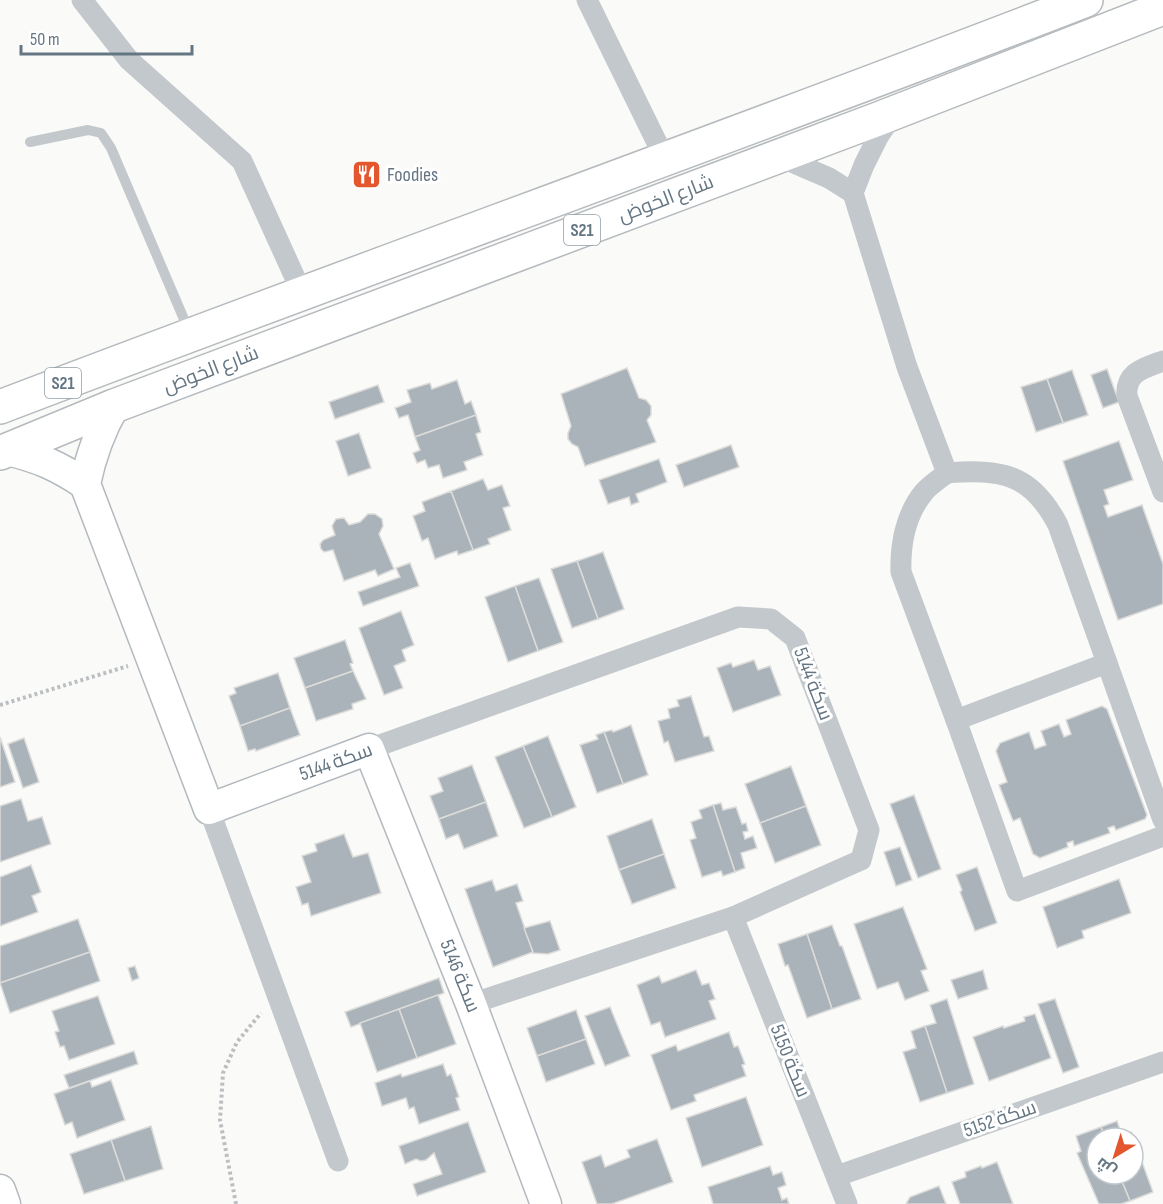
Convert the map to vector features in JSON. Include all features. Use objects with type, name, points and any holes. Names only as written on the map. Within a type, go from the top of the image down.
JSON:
[{"type":"main road","name":"شارع الخوض","points":[[0,407],[190,334],[876,81],[1086,0]]},
{"type":"main road","name":"شارع الخوض","points":[[3,451],[114,406],[895,112],[1163,8]]},
{"type":"street","points":[[82,0],[129,60],[242,161],[302,293]]},
{"type":"street","points":[[587,0],[664,159]]},
{"type":"street","points":[[895,112],[873,146],[853,193],[907,367],[946,473]]},
{"type":"street","points":[[778,156],[829,178],[853,193]]},
{"type":"street","points":[[0,395],[126,359]]},
{"type":"street","points":[[1163,361],[1136,372],[1129,380],[1127,388],[1163,492]]},
{"type":"street","points":[[114,406],[90,457],[85,484],[209,809],[338,1161]]},
{"type":"street","points":[[3,451],[35,456],[62,468],[85,484]]},
{"type":"street","points":[[1163,820],[1058,525],[1048,505],[1017,479],[982,471],[946,473],[924,492],[908,520],[900,550],[901,572],[1017,891],[1163,836]]},
{"type":"street","name":"سكة 5144","points":[[209,809],[738,617],[771,619],[795,638],[869,830],[861,860],[733,918],[471,1004]]},
{"type":"street","points":[[956,720],[1107,663]]},
{"type":"street","name":"سكة 5146","points":[[369,750],[471,1004],[546,1204]]},
{"type":"street","name":"سكة 5150","points":[[733,918],[847,1204]]},
{"type":"street","name":"سكة 5152","points":[[837,1176],[1163,1062]]},
{"type":"street","points":[[0,1190],[5,1204]]},
{"type":"lane","points":[[30,141],[88,130],[101,133],[111,148],[190,334]]},
{"type":"path","points":[[0,705],[152,659]]},
{"type":"path","points":[[236,1204],[220,1120],[223,1073],[237,1042],[277,994]]},
{"type":"building","points":[[627,368],[639,398],[646,400],[651,406],[651,415],[647,420],[656,442],[585,466],[578,447],[568,439],[571,426],[561,394]]},
{"type":"building","points":[[1107,369],[1119,402],[1103,408],[1091,375]]},
{"type":"building","points":[[1072,370],[1088,415],[1063,423],[1047,379]]},
{"type":"building","points":[[1047,379],[1063,423],[1036,432],[1021,387]]},
{"type":"building","points":[[457,380],[465,404],[471,401],[476,415],[415,437],[408,415],[399,418],[395,408],[411,402],[407,390],[430,383],[432,389]]},
{"type":"building","points":[[378,385],[384,402],[335,419],[329,402]]},
{"type":"building","points":[[476,415],[481,432],[476,434],[483,455],[464,462],[467,470],[443,478],[439,465],[428,468],[425,460],[417,463],[413,453],[420,450],[415,437]]},
{"type":"building","points":[[359,433],[371,468],[348,476],[336,441]]},
{"type":"building","points":[[1119,441],[1133,480],[1104,490],[1109,504],[1104,506],[1108,517],[1142,505],[1163,564],[1163,604],[1118,620],[1063,461]]},
{"type":"building","points":[[731,445],[739,467],[684,487],[676,465]]},
{"type":"building","points":[[659,459],[667,482],[636,494],[639,502],[631,505],[629,497],[608,504],[599,480]]},
{"type":"building","points":[[483,479],[488,490],[502,485],[510,506],[503,508],[511,530],[488,539],[490,544],[473,550],[451,491]]},
{"type":"building","points":[[451,491],[473,550],[458,555],[457,551],[435,559],[428,538],[422,541],[413,516],[425,511],[422,502]]},
{"type":"building","points":[[368,514],[375,514],[382,519],[383,526],[379,534],[394,569],[378,576],[375,570],[344,581],[333,550],[324,552],[320,544],[323,540],[335,535],[332,526],[336,519],[344,518],[349,525],[360,522]]},
{"type":"building","points":[[603,552],[624,609],[598,619],[577,561]]},
{"type":"building","points":[[577,561],[598,619],[572,628],[551,569]]},
{"type":"building","points":[[410,563],[419,586],[363,606],[358,592],[400,577],[396,568]]},
{"type":"building","points":[[539,578],[563,642],[538,651],[515,586]]},
{"type":"building","points":[[515,586],[538,651],[508,662],[485,597]]},
{"type":"building","points":[[401,611],[414,645],[402,650],[406,661],[394,666],[403,688],[384,695],[359,628]]},
{"type":"building","points":[[345,640],[353,663],[350,664],[353,671],[305,688],[294,658]]},
{"type":"building","points":[[754,660],[758,670],[770,666],[781,695],[733,712],[717,668],[731,663],[733,667]]},
{"type":"building","points":[[353,671],[366,699],[352,704],[353,709],[316,721],[305,688]]},
{"type":"building","points":[[278,673],[290,708],[240,726],[229,696],[236,693],[234,688]]},
{"type":"building","points":[[691,696],[704,737],[709,736],[714,751],[675,762],[668,741],[664,743],[658,721],[670,718],[668,709],[679,706],[677,700]]},
{"type":"building","points":[[1102,706],[1107,709],[1147,815],[1145,819],[1116,830],[1114,826],[1108,828],[1110,833],[1074,846],[1073,841],[1067,843],[1068,847],[1040,858],[1033,854],[1020,818],[1013,821],[999,785],[1007,782],[996,751],[1000,743],[1029,732],[1035,749],[1046,745],[1041,731],[1059,724],[1064,737],[1071,734],[1066,720]]},
{"type":"building","points":[[290,708],[300,735],[256,751],[255,749],[248,751],[240,726]]},
{"type":"building","points":[[631,725],[648,775],[623,784],[604,732],[612,730],[613,732]]},
{"type":"building","points":[[604,732],[623,784],[597,793],[580,745],[598,739],[596,735]]},
{"type":"building","points":[[548,736],[576,807],[552,817],[523,746]]},
{"type":"building","points":[[0,737],[15,782],[0,787]]},
{"type":"building","points":[[24,738],[39,782],[23,788],[8,744]]},
{"type":"building","points":[[523,746],[552,817],[524,828],[495,757]]},
{"type":"building","points":[[472,765],[486,802],[439,819],[430,796],[443,791],[438,778]]},
{"type":"building","points":[[791,766],[806,806],[760,823],[745,784]]},
{"type":"building","points":[[914,795],[941,869],[918,878],[890,804]]},
{"type":"building","points":[[21,799],[28,821],[42,817],[51,844],[0,862],[0,806]]},
{"type":"building","points":[[486,802],[498,836],[464,849],[458,834],[446,839],[439,819]]},
{"type":"building","points":[[721,803],[723,810],[736,807],[742,824],[746,823],[748,831],[743,832],[745,839],[753,836],[757,848],[741,853],[745,868],[735,872],[713,805]]},
{"type":"building","points":[[713,805],[735,872],[723,876],[721,871],[702,877],[690,840],[696,838],[691,822],[702,818],[699,810]]},
{"type":"building","points":[[806,806],[821,845],[775,863],[760,823]]},
{"type":"building","points":[[652,819],[664,854],[619,870],[607,836]]},
{"type":"building","points":[[344,834],[353,857],[368,853],[381,893],[311,916],[308,903],[302,905],[296,887],[311,882],[302,856],[317,851],[315,844]]},
{"type":"building","points":[[900,847],[912,880],[896,886],[884,852]]},
{"type":"building","points":[[664,854],[676,888],[632,904],[619,870]]},
{"type":"building","points":[[31,865],[41,892],[32,896],[38,912],[0,926],[0,877]]},
{"type":"building","points":[[977,867],[997,923],[975,931],[956,875]]},
{"type":"building","points":[[1119,879],[1131,913],[1082,931],[1084,938],[1057,948],[1043,907]]},
{"type":"building","points":[[492,880],[496,891],[517,884],[523,901],[516,903],[533,952],[493,967],[465,889]]},
{"type":"building","points":[[903,907],[927,969],[921,971],[929,991],[905,1000],[898,982],[877,989],[854,924]]},
{"type":"building","points":[[78,919],[90,952],[0,983],[0,946]]},
{"type":"building","points":[[550,921],[560,950],[548,954],[531,953],[533,952],[524,928]]},
{"type":"building","points":[[832,925],[861,999],[832,1009],[807,934]]},
{"type":"building","points":[[807,934],[832,1009],[807,1018],[778,944]]},
{"type":"building","points":[[90,952],[100,981],[10,1013],[0,983]]},
{"type":"building","points":[[135,966],[139,978],[132,981],[128,968]]},
{"type":"building","points":[[696,970],[702,985],[709,983],[715,999],[709,1001],[716,1019],[665,1037],[660,1022],[651,1025],[637,985],[659,976],[662,983]]},
{"type":"building","points":[[983,970],[988,989],[958,999],[951,980]]},
{"type":"building","points":[[439,978],[444,993],[351,1027],[345,1012]]},
{"type":"building","points":[[438,995],[456,1044],[417,1058],[399,1009]]},
{"type":"building","points":[[98,996],[115,1044],[69,1060],[64,1046],[60,1047],[55,1032],[59,1031],[52,1011]]},
{"type":"building","points":[[947,999],[974,1084],[947,1093],[925,1026],[936,1023],[930,1005]]},
{"type":"building","points":[[1055,999],[1079,1067],[1063,1073],[1038,1004]]},
{"type":"building","points":[[610,1007],[630,1056],[605,1066],[585,1016]]},
{"type":"building","points":[[399,1009],[417,1058],[377,1072],[360,1023]]},
{"type":"building","points":[[576,1010],[586,1039],[537,1056],[527,1028]]},
{"type":"building","points":[[1035,1014],[1051,1058],[989,1081],[973,1037],[1025,1021],[1024,1017]]},
{"type":"building","points":[[925,1026],[947,1093],[920,1102],[903,1052],[916,1048],[911,1031]]},
{"type":"building","points":[[729,1032],[734,1047],[738,1046],[745,1064],[742,1065],[746,1076],[694,1095],[696,1101],[671,1110],[651,1055],[676,1045],[678,1051]]},
{"type":"building","points":[[586,1039],[595,1064],[546,1082],[537,1056]]},
{"type":"building","points":[[134,1051],[138,1064],[69,1088],[64,1075]]},
{"type":"building","points":[[443,1064],[447,1076],[451,1074],[459,1097],[456,1098],[460,1110],[419,1124],[414,1107],[409,1109],[406,1098],[382,1106],[375,1083]]},
{"type":"building","points":[[111,1080],[125,1120],[77,1138],[72,1122],[65,1125],[54,1094],[90,1081],[92,1087]]},
{"type":"building","points":[[746,1097],[763,1145],[702,1167],[686,1118]]},
{"type":"building","points":[[1117,1121],[1119,1126],[1104,1126]]},
{"type":"building","points":[[468,1122],[486,1172],[417,1196],[413,1184],[442,1174],[434,1153],[426,1160],[416,1159],[405,1164],[399,1146]]},
{"type":"building","points":[[151,1126],[163,1169],[125,1181],[111,1140]]},
{"type":"building","points":[[1085,1133],[1085,1172],[1077,1153],[1081,1151],[1076,1136]]},
{"type":"building","points":[[657,1139],[673,1182],[612,1204],[597,1204],[582,1162],[601,1155],[605,1167],[630,1157],[627,1150]]},
{"type":"building","points":[[111,1140],[125,1181],[84,1194],[70,1154]]},
{"type":"building","points":[[997,1162],[1013,1204],[960,1204],[952,1182],[966,1177],[965,1172]]},
{"type":"building","points":[[770,1166],[773,1175],[782,1172],[786,1185],[778,1188],[782,1200],[787,1198],[789,1204],[713,1204],[708,1187]]},
{"type":"building","points":[[1145,1170],[1153,1192],[1130,1201],[1124,1186],[1145,1186]]},
{"type":"building","points":[[939,1186],[946,1204],[906,1204],[910,1197]]},
{"type":"building","points":[[1091,1186],[1124,1186],[1130,1201],[1121,1204],[1099,1204]]},
{"type":"place","name":"Foodies","points":[[366,175]]}]
